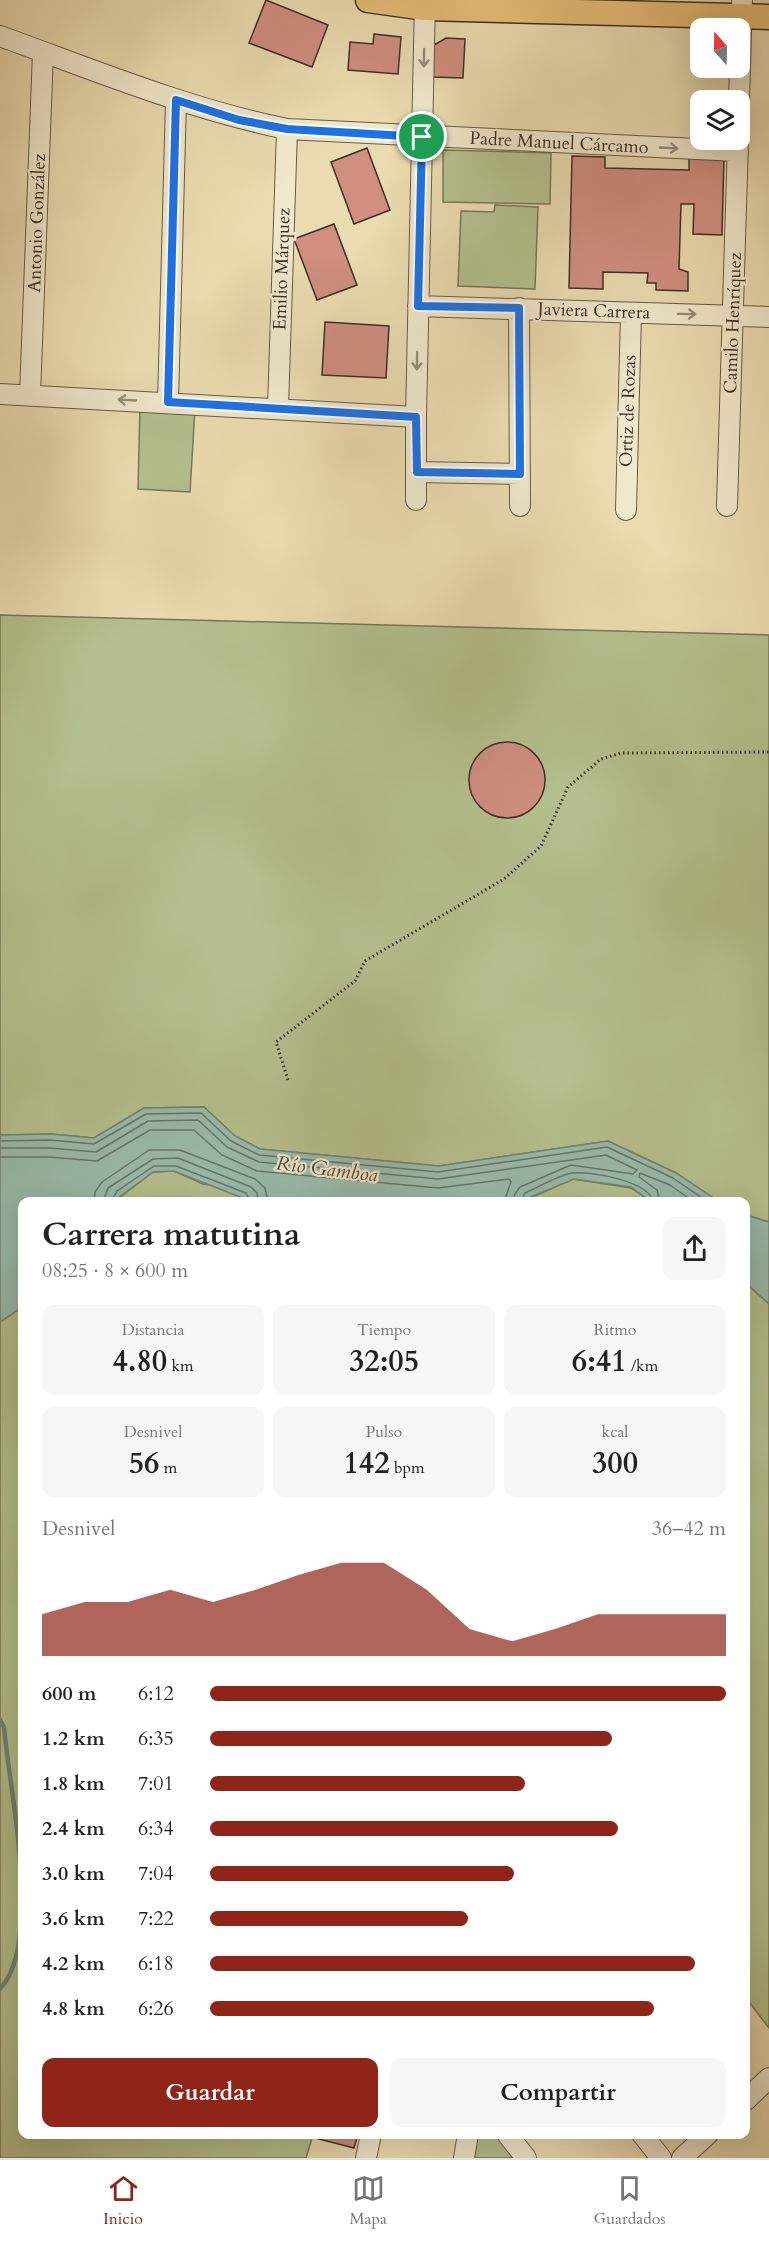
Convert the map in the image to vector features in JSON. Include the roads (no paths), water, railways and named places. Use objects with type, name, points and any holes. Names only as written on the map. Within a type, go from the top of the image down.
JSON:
[{"type":"main road","points":[[368,0],[425,4],[742,8],[769,17]]},
{"type":"street","points":[[416,500],[425,4]]},
{"type":"street","points":[[739,90],[742,8]]},
{"type":"street","name":"Padre Manuel Cárcamo","points":[[0,36],[176,100],[239,120],[287,129],[422,137],[690,144]]},
{"type":"street","name":"Antonio González","points":[[30,395],[43,52]]},
{"type":"street","points":[[168,402],[176,100]]},
{"type":"street","name":"Emilio Márquez","points":[[278,408],[287,129]]},
{"type":"street","name":"Camilo Henríquez","points":[[727,506],[738,150]]},
{"type":"street","name":"Javiera Carrera","points":[[418,306],[769,316]]},
{"type":"street","points":[[519,308],[520,506]]},
{"type":"street","name":"Ortiz de Rozas","points":[[626,510],[631,313]]},
{"type":"street","points":[[0,394],[416,417]]},
{"type":"street","points":[[417,472],[520,474]]},
{"type":"street","points":[[750,2095],[769,2079]]},
{"type":"street","points":[[366,2158],[370,2139]]},
{"type":"street","points":[[464,2158],[467,2139]]},
{"type":"street","points":[[511,2139],[526,2158]]},
{"type":"street","points":[[646,2139],[662,2158]]},
{"type":"street","points":[[682,2158],[703,2139]]},
{"type":"water","name":"Río Gamboa","points":[[204,1107],[235,1136],[260,1149],[439,1166],[608,1141],[676,1173],[712,1197],[645,1197],[631,1187],[574,1179],[531,1197],[240,1197],[174,1171],[153,1172],[119,1197],[18,1197],[18,1310],[0,1322],[0,1135],[51,1134],[94,1138],[144,1108]]},
{"type":"water","points":[[750,1216],[769,1222],[769,1304],[750,1287]]},
{"type":"waterway","points":[[0,1720],[4,1727],[18,1838]]},
{"type":"waterway","points":[[0,1989],[13,1967],[18,1946]]}]
